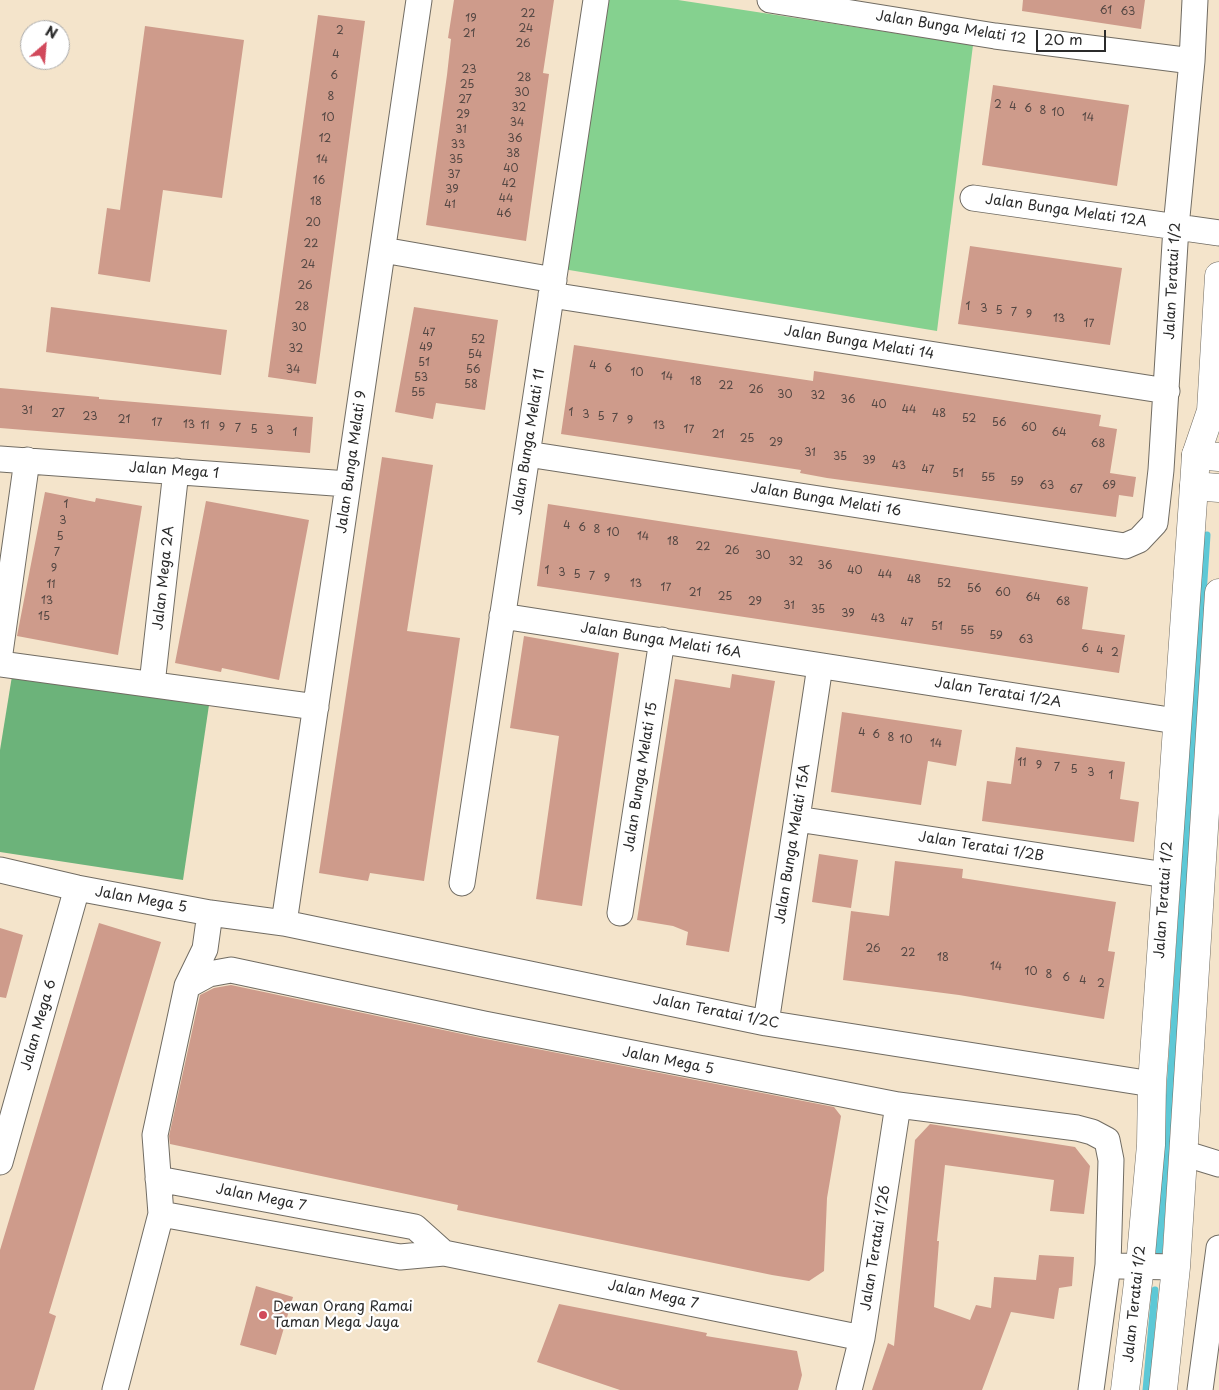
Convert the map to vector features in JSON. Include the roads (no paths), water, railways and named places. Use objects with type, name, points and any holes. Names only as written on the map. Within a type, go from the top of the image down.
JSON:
[{"type":"main road","name":"Jalan Teratai 1/2","points":[[1125,1390],[1140,1266],[1151,1145],[1152,1084],[1176,721],[1206,487],[1208,456],[1215,422],[1219,276]]},
{"type":"main road","points":[[1163,1390],[1176,1267],[1219,593]]},
{"type":"street","name":"Jalan Bunga Melati 9","points":[[284,924],[419,0]]},
{"type":"street","name":"Jalan Bunga Melati 11","points":[[462,883],[596,0]]},
{"type":"street","name":"Jalan Bunga Melati 12","points":[[770,0],[995,36],[1192,62]]},
{"type":"street","name":"Jalan Teratai 1/2","points":[[1125,546],[1139,540],[1155,523],[1167,390],[1176,227],[1192,62],[1195,0]]},
{"type":"street","name":"Jalan Bunga Melati 12A","points":[[973,198],[1219,233]]},
{"type":"street","name":"Jalan Bunga Melati 14","points":[[383,250],[552,287],[1167,390]]},
{"type":"street","name":"Jalan Bunga Melati 16","points":[[527,454],[1125,546]]},
{"type":"street","name":"Jalan Mega 1","points":[[0,458],[348,484]]},
{"type":"street","points":[[0,653],[27,460]]},
{"type":"street","name":"Jalan Mega 2A","points":[[152,684],[176,472]]},
{"type":"street","name":"Jalan Bunga Melati 16A","points":[[502,616],[820,666]]},
{"type":"street","name":"Jalan Bunga Melati 15","points":[[620,914],[662,640]]},
{"type":"street","points":[[0,664],[316,707]]},
{"type":"street","name":"Jalan Teratai 1/2A","points":[[820,666],[1176,721]]},
{"type":"street","name":"Jalan Bunga Melati 15A","points":[[766,1023],[820,666]]},
{"type":"street","name":"Jalan Teratai 1/2B","points":[[796,819],[1166,875]]},
{"type":"street","name":"Jalan Mega 5","points":[[0,870],[77,888],[210,913],[284,924]]},
{"type":"street","name":"Jalan Mega 6","points":[[0,1162],[77,888]]},
{"type":"street","points":[[115,1390],[161,1214],[154,1135],[187,986],[205,949],[210,913]]},
{"type":"street","name":"Jalan Teratai 1/2C","points":[[284,924],[766,1023],[1152,1084]]},
{"type":"street","name":"Jalan Mega 5","points":[[205,949],[216,961],[231,970],[484,1024],[898,1105],[1077,1128],[1092,1132],[1106,1140],[1112,1160],[1108,1265]]},
{"type":"street","name":"Jalan Mega 5","points":[[187,986],[209,974],[231,970]]},
{"type":"street","name":"Jalan Teratai 1/26","points":[[849,1390],[862,1338],[898,1105]]},
{"type":"street","points":[[1183,1154],[1219,1164]]},
{"type":"street","name":"Jalan Mega 7","points":[[158,1179],[415,1227],[444,1252]]},
{"type":"street","name":"Jalan Mega 7","points":[[161,1214],[400,1257],[444,1252],[862,1338]]},
{"type":"street","points":[[1200,1390],[1212,1364],[1219,1248]]},
{"type":"street","points":[[1091,1390],[1108,1265],[1176,1267]]},
{"type":"waterway","points":[[1159,1253],[1207,535]]},
{"type":"waterway","points":[[1146,1390],[1155,1290]]},
{"type":"place","name":"Dewan Orang Ramai Taman Mega Jaya","points":[[263,1315]]}]
